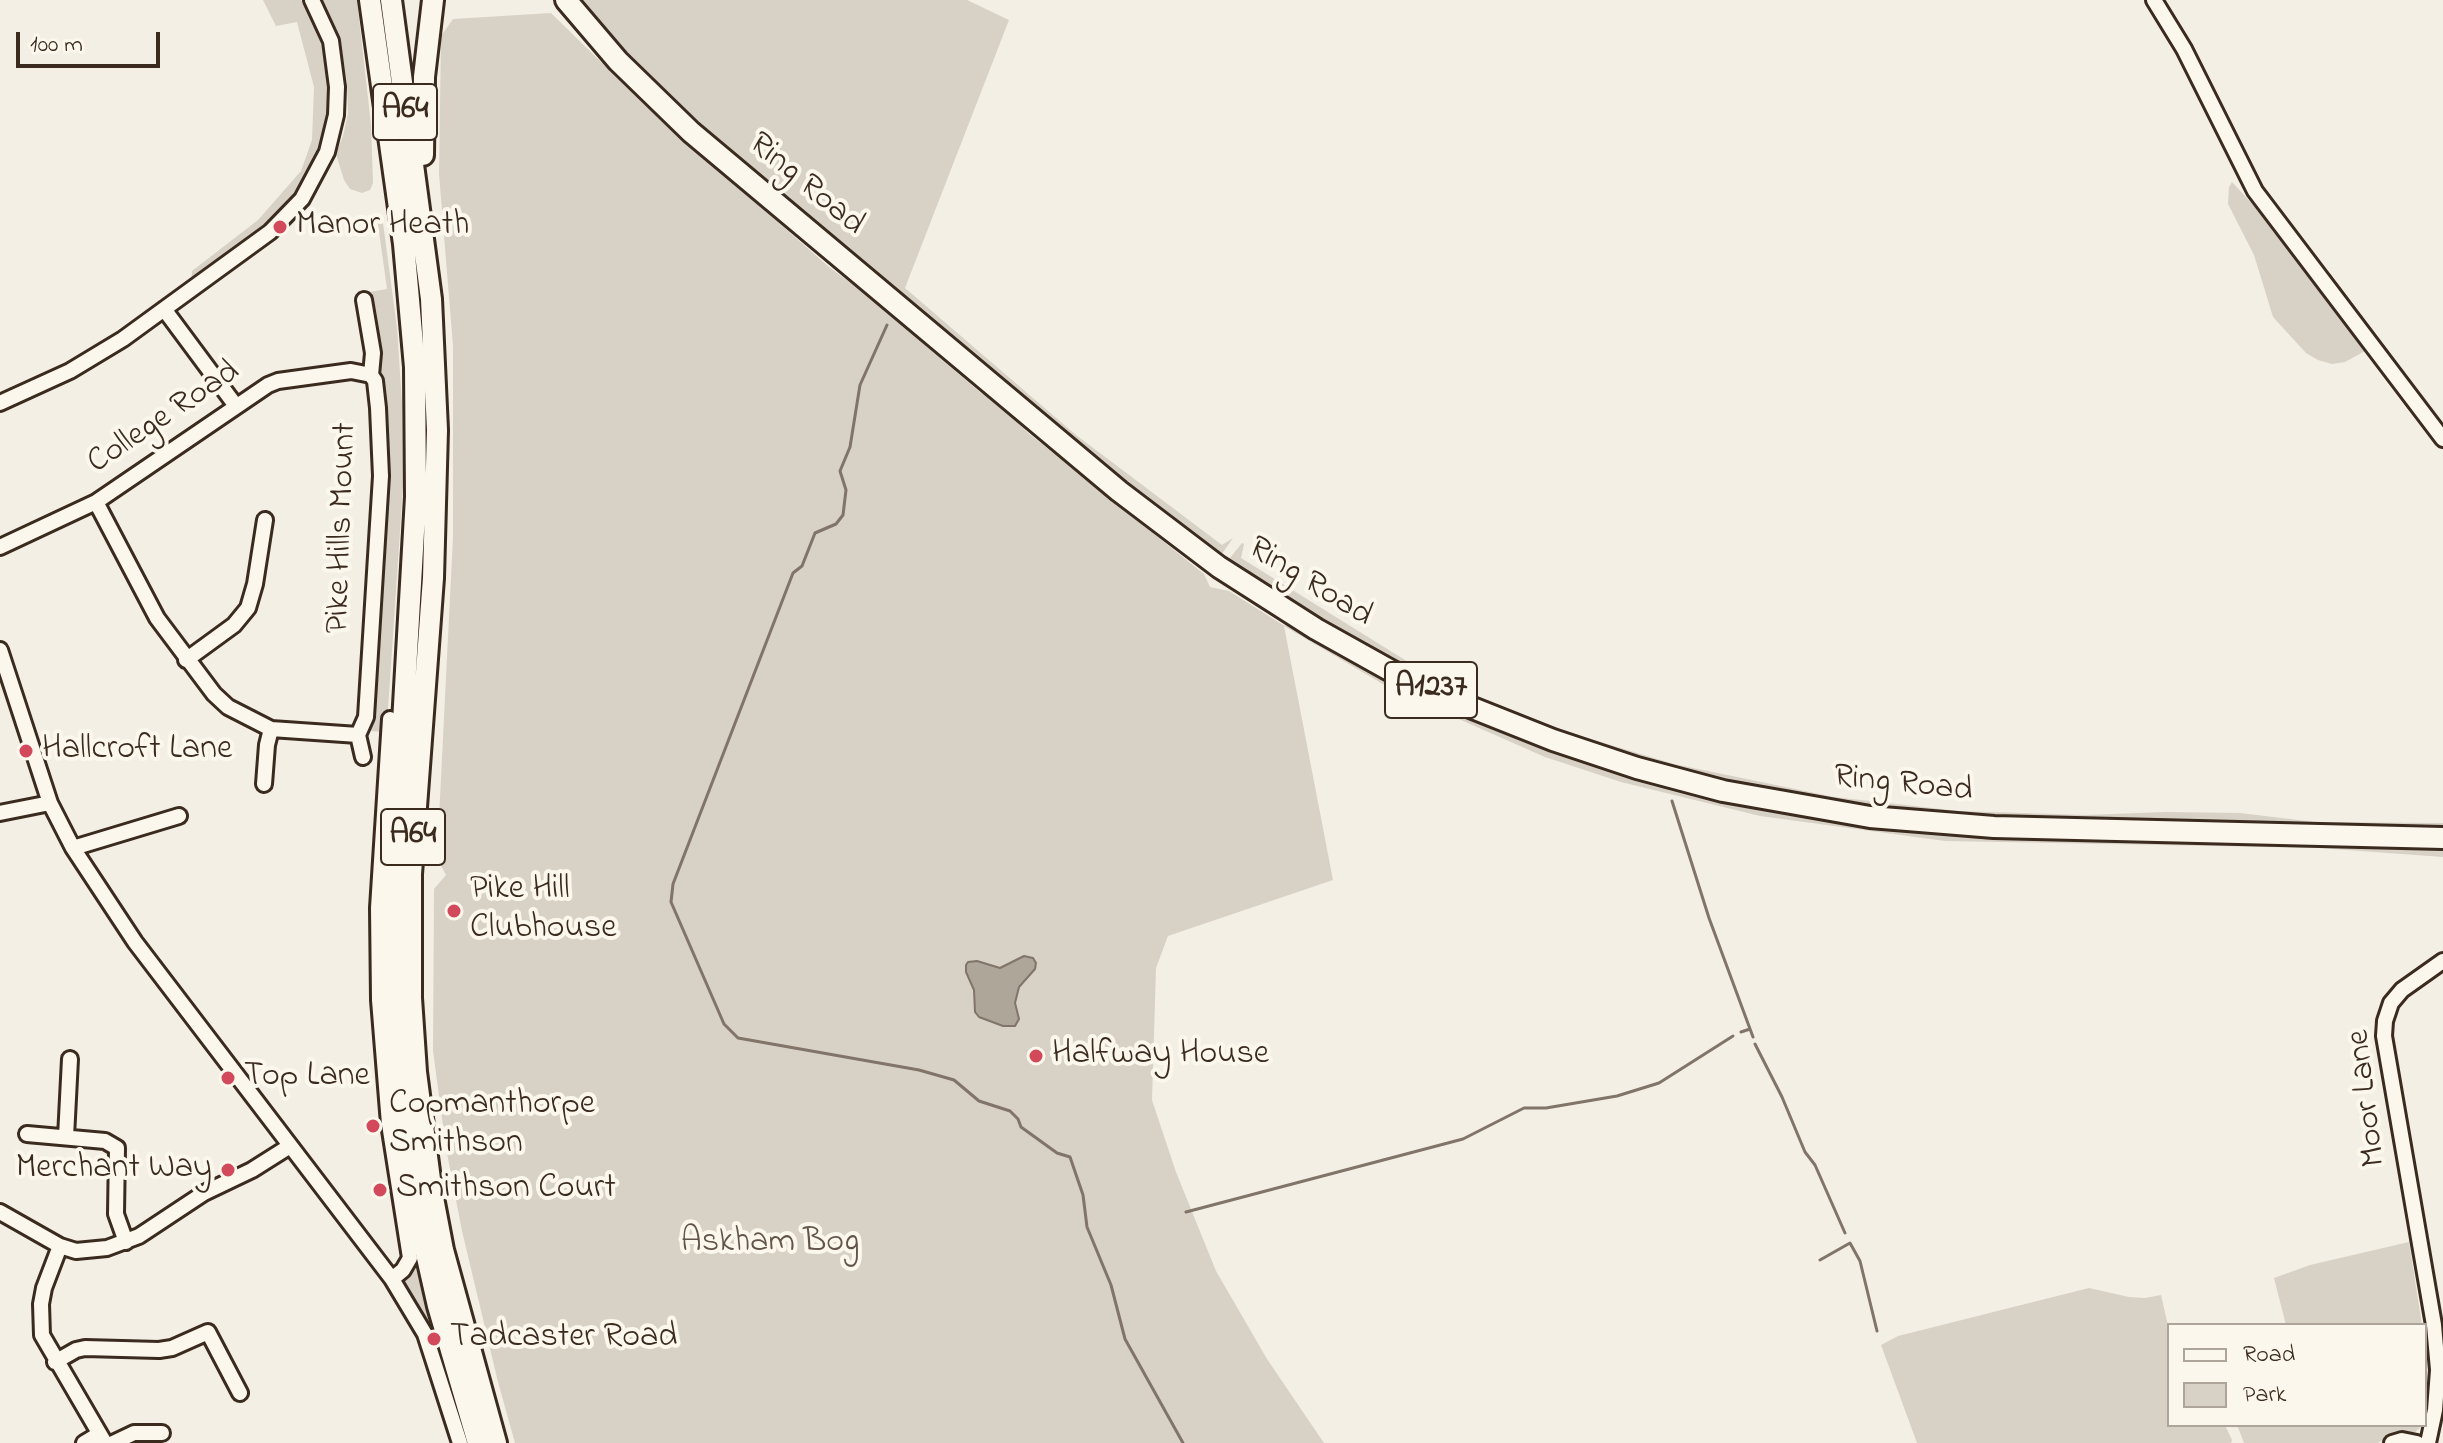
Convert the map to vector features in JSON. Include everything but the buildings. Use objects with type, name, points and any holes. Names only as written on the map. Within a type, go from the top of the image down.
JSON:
[{"type":"highway","name":"A64","points":[[370,0],[410,301],[417,445],[395,861],[393,967],[397,1056],[424,1244],[438,1306],[478,1443]]},
{"type":"highway","name":"A64","points":[[391,0],[421,223],[435,361],[437,492],[411,874],[411,998],[421,1117],[443,1250],[496,1443]]},
{"type":"highway","points":[[421,223],[425,185],[422,130],[424,77],[433,0]]},
{"type":"highway","name":"Ring Road","points":[[566,0],[618,61],[691,132],[1119,491],[1219,567],[1316,629],[1393,672],[1455,701],[1553,740],[1637,768],[1723,791],[1870,817],[1994,827],[2443,838]]},
{"type":"street","points":[[0,403],[92,359],[270,232],[302,199],[319,170],[333,131],[337,87],[331,41],[312,0]]},
{"type":"street","points":[[2154,0],[2184,49],[2255,191],[2443,439]]},
{"type":"street","name":"Pike Hills Mount","points":[[363,757],[381,476],[378,408],[375,381],[371,375],[373,353],[364,300]]},
{"type":"street","points":[[164,309],[236,406]]},
{"type":"street","name":"College Road","points":[[0,547],[96,502],[236,406],[278,381],[351,371],[371,375]]},
{"type":"street","points":[[96,502],[145,598],[186,660],[228,707],[271,729],[388,737]]},
{"type":"street","points":[[186,660],[234,625],[248,608],[265,520]]},
{"type":"street","points":[[0,650],[50,803],[73,848],[134,939],[392,1279],[425,1334],[460,1443]]},
{"type":"street","points":[[390,719],[378,908],[379,1000],[389,1124],[410,1258],[403,1270],[392,1279]]},
{"type":"street","points":[[264,784],[271,729]]},
{"type":"street","points":[[0,813],[50,803]]},
{"type":"street","points":[[73,848],[172,814]]},
{"type":"street","name":"Moor Lane","points":[[2428,1443],[2435,1410],[2438,1325],[2384,1036],[2391,1003],[2402,990],[2443,961]]},
{"type":"street","points":[[66,1137],[70,1059]]},
{"type":"street","points":[[27,1134],[105,1141],[117,1148],[116,1214],[126,1242]]},
{"type":"street","points":[[0,1212],[60,1246],[90,1251],[126,1242],[204,1193],[252,1170],[290,1146]]},
{"type":"street","points":[[60,1246],[44,1288],[40,1321],[42,1335],[55,1362],[102,1438],[84,1443]]},
{"type":"street","points":[[55,1362],[85,1348],[172,1348],[213,1330],[240,1393]]},
{"type":"street","points":[[113,1443],[134,1433],[162,1433]]},
{"type":"street","points":[[2392,1443],[2402,1440],[2417,1443]]},
{"type":"green space","points":[[263,0],[301,0],[317,29],[330,71],[330,113],[324,139],[308,177],[272,222],[191,284],[192,271],[258,220],[301,171],[312,140],[314,87],[297,22],[276,26]]},
{"type":"green space","points":[[322,0],[357,0],[371,125],[373,183],[370,190],[362,193],[350,189],[344,180],[336,154],[348,113],[347,82],[342,50]]},
{"type":"green space","points":[[579,0],[967,0],[1009,20],[905,288],[1076,435],[1222,545],[1233,538],[1219,558],[1088,457],[694,124],[622,51]]},
{"type":"green space","name":"Askham Bog","points":[[551,13],[646,106],[829,267],[922,336],[927,347],[981,393],[994,399],[1027,432],[1204,574],[1210,587],[1229,591],[1283,625],[1304,631],[1473,715],[1825,816],[2443,845],[2443,857],[2319,848],[1945,841],[1760,816],[1621,782],[1545,757],[1393,690],[1284,626],[1333,880],[1168,936],[1156,968],[1152,1100],[1176,1172],[1216,1271],[1267,1359],[1324,1443],[515,1443],[462,1231],[446,1148],[433,1051],[434,889],[446,875],[437,858],[453,537],[453,346],[439,174],[441,36],[453,19]]},
{"type":"green space","points":[[2232,182],[2279,233],[2365,351],[2345,362],[2332,364],[2318,360],[2306,353],[2273,317],[2254,255],[2228,204]]},
{"type":"green space","points":[[377,217],[383,223],[397,328],[403,487],[387,724],[380,732],[365,730],[383,437],[376,309],[371,310],[369,292],[387,289]]},
{"type":"green space","points":[[1242,543],[1241,558],[1421,670],[1493,705],[1674,764],[1834,797],[1959,811],[2085,815],[2240,813],[2315,822],[2443,823],[2443,828],[2278,827],[2217,820],[2136,824],[1959,818],[1833,805],[1672,771],[1491,708],[1405,669],[1305,614],[1226,563]]},
{"type":"green space","points":[[2409,1242],[2422,1323],[2285,1323],[2274,1278],[2310,1265]]},
{"type":"green space","points":[[414,1255],[434,1330],[428,1332],[402,1283]]},
{"type":"green space","points":[[2089,1288],[2129,1297],[2161,1295],[2167,1323],[2167,1427],[2226,1427],[2232,1440],[2231,1443],[1917,1443],[1881,1345],[1898,1336]]},
{"type":"green space","points":[[2238,1427],[2421,1427],[2412,1435],[2394,1432],[2378,1443],[2244,1443]]},
{"type":"shaded area","points":[[1024,956],[1033,958],[1036,963],[1035,969],[1019,987],[1015,1003],[1019,1019],[1015,1026],[1003,1026],[979,1017],[975,1012],[974,990],[966,972],[968,962],[977,961],[1000,968]]},
{"type":"waterway","points":[[2329,275],[2403,373]]},
{"type":"waterway","points":[[887,325],[860,385],[850,447],[840,471],[846,490],[843,515],[836,524],[815,533],[802,566],[793,573],[673,884],[671,902],[724,1024],[738,1038],[919,1070],[954,1080],[979,1101],[1010,1111],[1021,1127],[1057,1153],[1070,1157],[1083,1195],[1087,1227],[1111,1285],[1125,1339],[1183,1443]]},
{"type":"waterway","points":[[2371,355],[2409,408]]},
{"type":"waterway","points":[[1672,801],[1709,918],[1753,1037]]},
{"type":"waterway","points":[[1741,1032],[1750,1029]]},
{"type":"waterway","points":[[1186,1212],[1463,1139],[1524,1108],[1546,1108],[1617,1096],[1659,1083],[1733,1036]]},
{"type":"waterway","points":[[1755,1044],[1845,1233]]},
{"type":"waterway","points":[[1820,1260],[1850,1243],[1860,1261],[1877,1331]]},
{"type":"place","name":"Manor Heath","points":[[280,227]]},
{"type":"place","name":"Hallcroft Lane","points":[[26,751]]},
{"type":"place","name":"Pike Hill Clubhouse","points":[[454,911]]},
{"type":"place","name":"Halfway House","points":[[1036,1056]]},
{"type":"place","name":"Top Lane","points":[[228,1078]]},
{"type":"place","name":"Copmanthorpe Smithson","points":[[373,1126]]},
{"type":"place","name":"Merchant Way","points":[[228,1170]]},
{"type":"place","name":"Smithson Court","points":[[380,1190]]},
{"type":"place","name":"Tadcaster Road","points":[[434,1339]]}]
